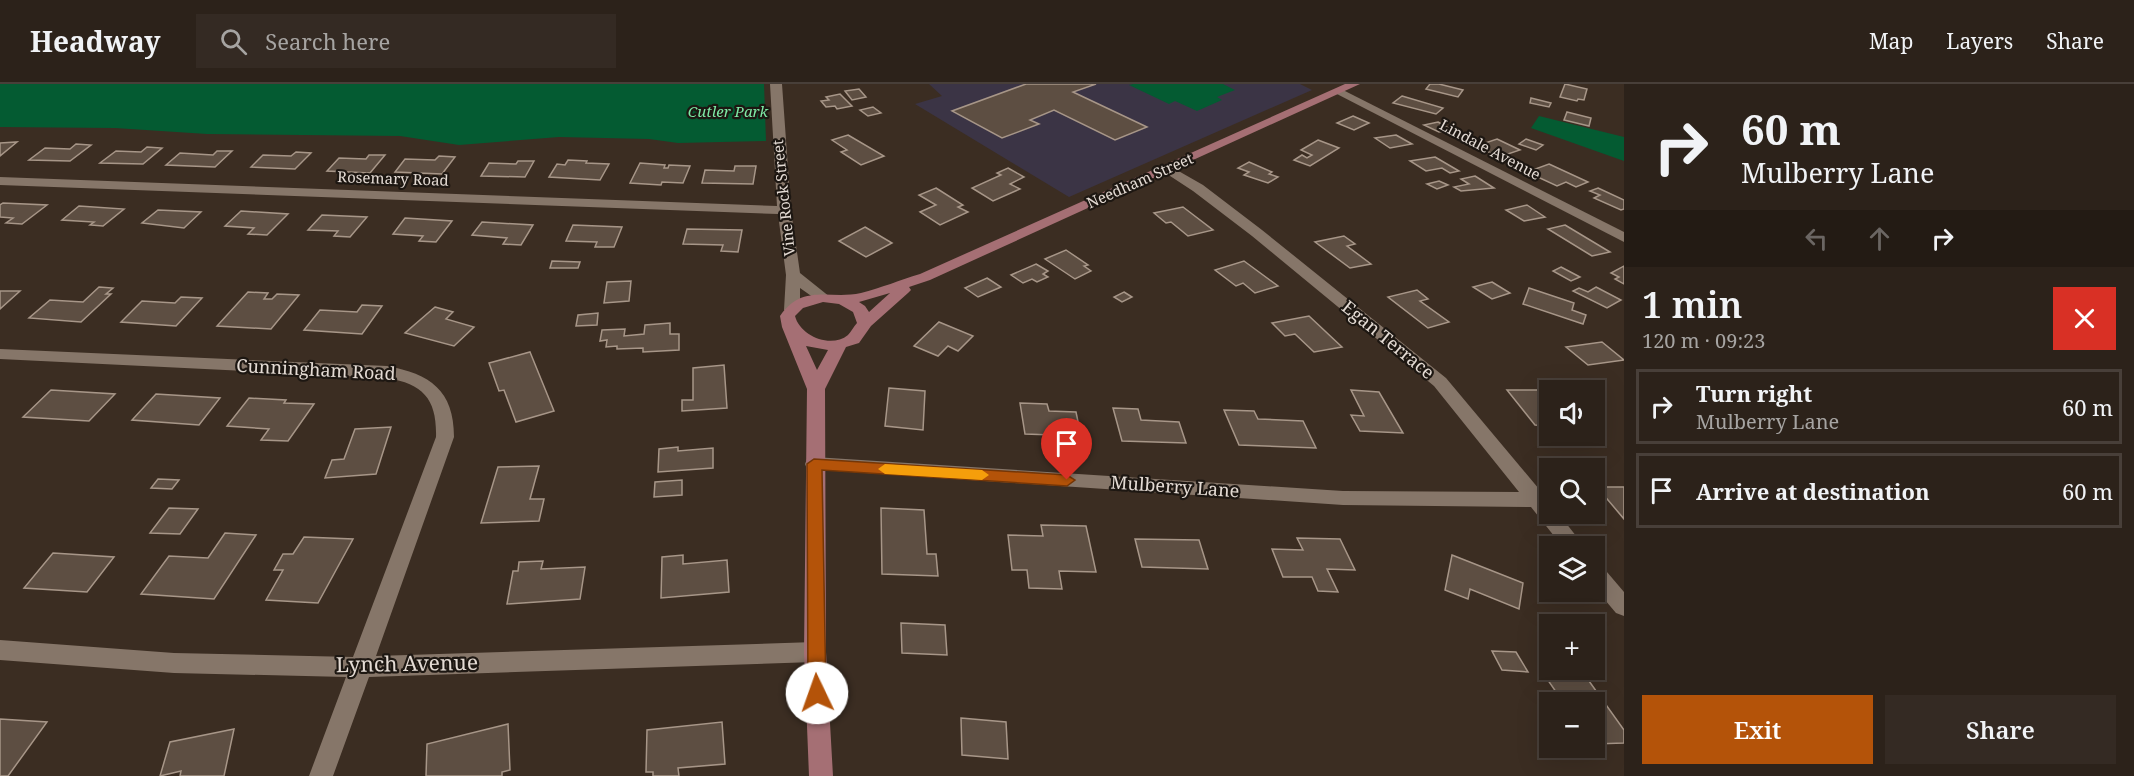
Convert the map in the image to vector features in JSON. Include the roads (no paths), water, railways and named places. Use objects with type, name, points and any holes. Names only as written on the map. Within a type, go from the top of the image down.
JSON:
[{"type":"main road","name":"Needham Street","points":[[843,300],[863,297],[925,277],[1354,84]]},
{"type":"main road","name":"Needham Street","points":[[865,323],[896,294],[925,277]]},
{"type":"main road","points":[[792,333],[808,342],[830,345],[841,343],[857,335],[865,323],[860,309],[843,300],[822,297],[810,299],[792,310],[788,317],[788,325],[816,389],[815,651],[821,776]]},
{"type":"main road","points":[[816,389],[841,343]]},
{"type":"street","name":"Vine Rock Street","points":[[776,84],[784,210],[793,275],[792,310]]},
{"type":"street","name":"Lindale Avenue","points":[[1340,91],[1624,238]]},
{"type":"street","name":"Egan Terrace","points":[[1168,169],[1198,188],[1257,233],[1440,382],[1566,536]]},
{"type":"street","name":"Rosemary Road","points":[[0,181],[784,210]]},
{"type":"street","name":"Vine Rock Street","points":[[793,275],[822,297]]},
{"type":"street","name":"Cunningham Road","points":[[0,354],[387,372],[414,377],[433,391],[445,412],[444,437],[321,776]]},
{"type":"street","name":"Mulberry Lane","points":[[814,464],[1343,498],[1537,500]]},
{"type":"street","points":[[1605,584],[1624,607]]},
{"type":"street","name":"Lynch Avenue","points":[[0,650],[174,663],[359,667],[815,651]]},
{"type":"park label","name":"Cutler Park","points":[[728,112]]}]
